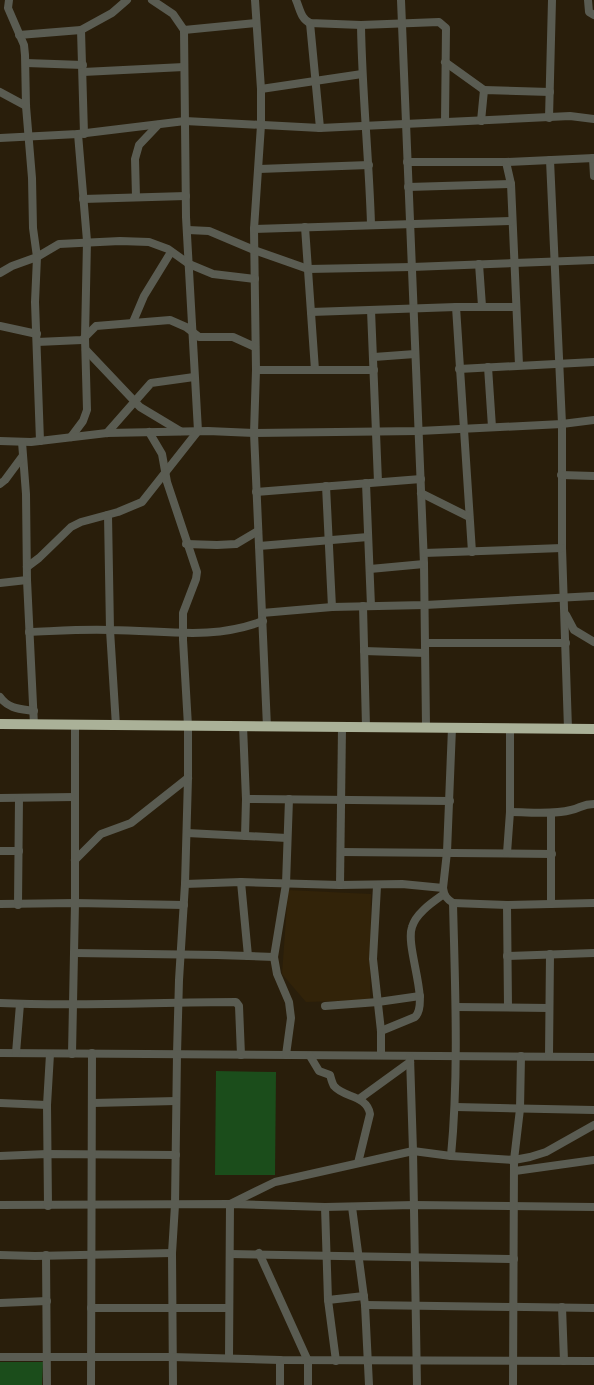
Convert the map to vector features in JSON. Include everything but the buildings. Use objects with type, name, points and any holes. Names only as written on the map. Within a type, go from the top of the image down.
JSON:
[{"type":"highway","points":[[0,724],[594,729]]},
{"type":"street","points":[[9,0],[8,8],[24,45],[26,63],[26,106],[30,138],[33,228],[37,257],[35,291],[40,441]]},
{"type":"street","points":[[19,35],[81,30],[112,13],[127,0]]},
{"type":"street","points":[[27,567],[71,527],[142,502],[198,431],[186,196],[184,30],[173,14],[152,0]]},
{"type":"street","points":[[256,0],[261,125],[254,229],[256,370],[254,433],[267,727]]},
{"type":"street","points":[[296,0],[305,21],[310,23],[361,26],[439,22],[443,25],[446,28],[445,122]]},
{"type":"street","points":[[401,0],[414,354],[424,553],[426,728]]},
{"type":"street","points":[[549,118],[552,0]]},
{"type":"street","points":[[588,0],[589,12],[594,15]]},
{"type":"street","points":[[310,23],[320,128]]},
{"type":"street","points":[[184,30],[256,24]]},
{"type":"street","points":[[361,26],[371,224]]},
{"type":"street","points":[[71,437],[83,421],[87,410],[85,338],[87,241],[83,199],[81,134],[83,68],[81,30]]},
{"type":"street","points":[[445,62],[484,90],[550,92]]},
{"type":"street","points":[[26,63],[83,68],[184,67]]},
{"type":"street","points":[[261,89],[362,74]]},
{"type":"street","points":[[481,121],[484,90]]},
{"type":"street","points":[[0,92],[26,106]]},
{"type":"street","points":[[0,138],[81,134],[185,121],[320,128],[576,116],[594,119]]},
{"type":"street","points":[[136,197],[135,159],[139,145],[159,124]]},
{"type":"street","points":[[407,162],[506,162],[594,158],[594,176]]},
{"type":"street","points":[[550,160],[562,424],[562,548],[568,729]]},
{"type":"street","points":[[506,162],[511,184],[519,365]]},
{"type":"street","points":[[259,169],[369,165]]},
{"type":"street","points":[[408,186],[511,184]]},
{"type":"street","points":[[83,199],[186,196]]},
{"type":"street","points":[[254,229],[512,221]]},
{"type":"street","points":[[305,227],[316,370]]},
{"type":"street","points":[[188,230],[209,231],[254,250],[308,269],[594,260]]},
{"type":"street","points":[[0,273],[12,266],[37,257],[59,244],[120,240],[159,244],[189,264],[213,274],[254,279]]},
{"type":"street","points":[[133,322],[144,296],[172,252]]},
{"type":"street","points":[[479,264],[482,306]]},
{"type":"street","points":[[311,312],[482,306],[515,307]]},
{"type":"street","points":[[456,307],[472,552]]},
{"type":"street","points":[[371,310],[378,482]]},
{"type":"street","points":[[37,342],[78,341],[85,338],[96,326],[170,320],[186,327],[202,338],[233,337],[255,347]]},
{"type":"street","points":[[0,326],[37,334]]},
{"type":"street","points":[[86,350],[145,411],[181,431]]},
{"type":"street","points":[[374,358],[414,354]]},
{"type":"street","points":[[459,369],[594,362]]},
{"type":"street","points":[[488,367],[492,427]]},
{"type":"street","points":[[256,370],[374,370]]},
{"type":"street","points":[[107,433],[151,383],[194,377]]},
{"type":"street","points":[[0,441],[40,441],[107,433],[419,430],[562,424],[594,420]]},
{"type":"street","points":[[149,432],[162,454],[186,544],[194,563],[196,579],[183,613],[188,726],[188,778],[185,884],[178,1002],[175,1205],[171,1308],[173,1385]]},
{"type":"street","points":[[22,442],[26,494],[27,580],[34,725]]},
{"type":"street","points":[[0,484],[22,457]]},
{"type":"street","points":[[561,475],[594,476]]},
{"type":"street","points":[[256,492],[421,479]]},
{"type":"street","points":[[366,483],[370,568],[364,651],[366,727]]},
{"type":"street","points":[[326,486],[332,608]]},
{"type":"street","points":[[421,493],[469,516]]},
{"type":"street","points":[[108,515],[110,630],[116,726]]},
{"type":"street","points":[[186,544],[208,546],[236,544],[258,530]]},
{"type":"street","points":[[259,546],[368,536]]},
{"type":"street","points":[[424,553],[562,548]]},
{"type":"street","points":[[370,568],[424,564]]},
{"type":"street","points":[[0,583],[27,580]]},
{"type":"street","points":[[30,632],[110,630],[183,633],[223,632],[244,627],[262,617],[332,608],[594,596]]},
{"type":"street","points":[[564,611],[574,630],[594,642]]},
{"type":"street","points":[[425,644],[566,643]]},
{"type":"street","points":[[364,651],[425,653]]},
{"type":"street","points":[[0,697],[13,708],[34,711]]},
{"type":"street","points":[[72,1054],[75,902],[75,726]]},
{"type":"street","points":[[243,726],[246,799],[245,836]]},
{"type":"street","points":[[340,885],[342,852],[342,727]]},
{"type":"street","points":[[381,1031],[417,1016],[419,1012],[420,996],[410,932],[414,921],[443,891],[448,852],[452,728]]},
{"type":"street","points":[[507,853],[510,812],[510,728]]},
{"type":"street","points":[[75,860],[101,834],[134,821],[188,778]]},
{"type":"street","points":[[0,798],[75,797]]},
{"type":"street","points":[[18,905],[19,798]]},
{"type":"street","points":[[246,799],[450,801]]},
{"type":"street","points":[[286,1054],[291,1018],[289,1002],[277,974],[274,957],[286,884],[289,800]]},
{"type":"street","points":[[510,812],[551,813],[594,804]]},
{"type":"street","points":[[551,813],[551,904]]},
{"type":"street","points":[[187,833],[287,838]]},
{"type":"street","points":[[0,851],[19,851]]},
{"type":"street","points":[[342,852],[552,854]]},
{"type":"street","points":[[185,884],[242,882],[377,886],[413,884],[443,891],[453,903],[456,1107],[452,1156]]},
{"type":"street","points":[[242,882],[248,956]]},
{"type":"street","points":[[377,886],[373,958],[381,1031],[380,1055]]},
{"type":"street","points":[[0,904],[75,902],[184,905]]},
{"type":"street","points":[[453,903],[506,905],[594,903]]},
{"type":"street","points":[[506,905],[508,1007]]},
{"type":"street","points":[[74,953],[274,957]]},
{"type":"street","points":[[508,956],[594,953]]},
{"type":"street","points":[[549,1056],[550,954]]},
{"type":"street","points":[[325,1006],[378,1002],[420,996]]},
{"type":"street","points":[[0,1003],[72,1006],[178,1002],[238,1003],[241,1055]]},
{"type":"street","points":[[16,1053],[20,1004]]},
{"type":"street","points":[[456,1007],[549,1008]]},
{"type":"street","points":[[0,1053],[380,1055],[410,1059],[455,1055],[594,1056]]},
{"type":"street","points":[[91,1385],[92,1053]]},
{"type":"street","points":[[48,1206],[47,1105],[50,1054]]},
{"type":"street","points":[[310,1056],[319,1071],[330,1075],[336,1088],[367,1105],[370,1114],[358,1163]]},
{"type":"street","points":[[513,1385],[514,1160],[520,1109],[521,1056]]},
{"type":"street","points":[[359,1099],[410,1059]]},
{"type":"street","points":[[410,1059],[417,1385]]},
{"type":"street","points":[[93,1103],[176,1101]]},
{"type":"street","points":[[0,1103],[47,1105]]},
{"type":"street","points":[[456,1107],[594,1110]]},
{"type":"street","points":[[230,1204],[275,1182],[413,1151],[452,1156],[514,1160],[546,1152],[594,1125]]},
{"type":"street","points":[[0,1156],[47,1154],[176,1156]]},
{"type":"street","points":[[515,1171],[594,1160]]},
{"type":"street","points":[[229,1358],[230,1204]]},
{"type":"street","points":[[0,1205],[230,1204],[326,1207],[594,1207]]},
{"type":"street","points":[[326,1207],[328,1300],[336,1360]]},
{"type":"street","points":[[352,1207],[365,1305],[369,1385]]},
{"type":"street","points":[[0,1255],[172,1253]]},
{"type":"street","points":[[230,1254],[514,1259]]},
{"type":"street","points":[[259,1254],[308,1361],[308,1385]]},
{"type":"street","points":[[46,1255],[47,1385]]},
{"type":"street","points":[[328,1300],[364,1296]]},
{"type":"street","points":[[0,1303],[47,1301]]},
{"type":"street","points":[[365,1305],[594,1308]]},
{"type":"street","points":[[562,1307],[564,1361]]},
{"type":"street","points":[[91,1308],[229,1308]]},
{"type":"street","points":[[0,1357],[172,1357],[308,1361],[594,1361]]},
{"type":"street","points":[[280,1360],[280,1385]]},
{"type":"shaded area","points":[[288,890],[371,894],[370,1000],[306,1002],[282,974]]},
{"type":"green space","points":[[216,1071],[276,1072],[275,1175],[215,1175]]},
{"type":"green space","points":[[0,1362],[43,1362],[42,1385],[0,1385]]}]
